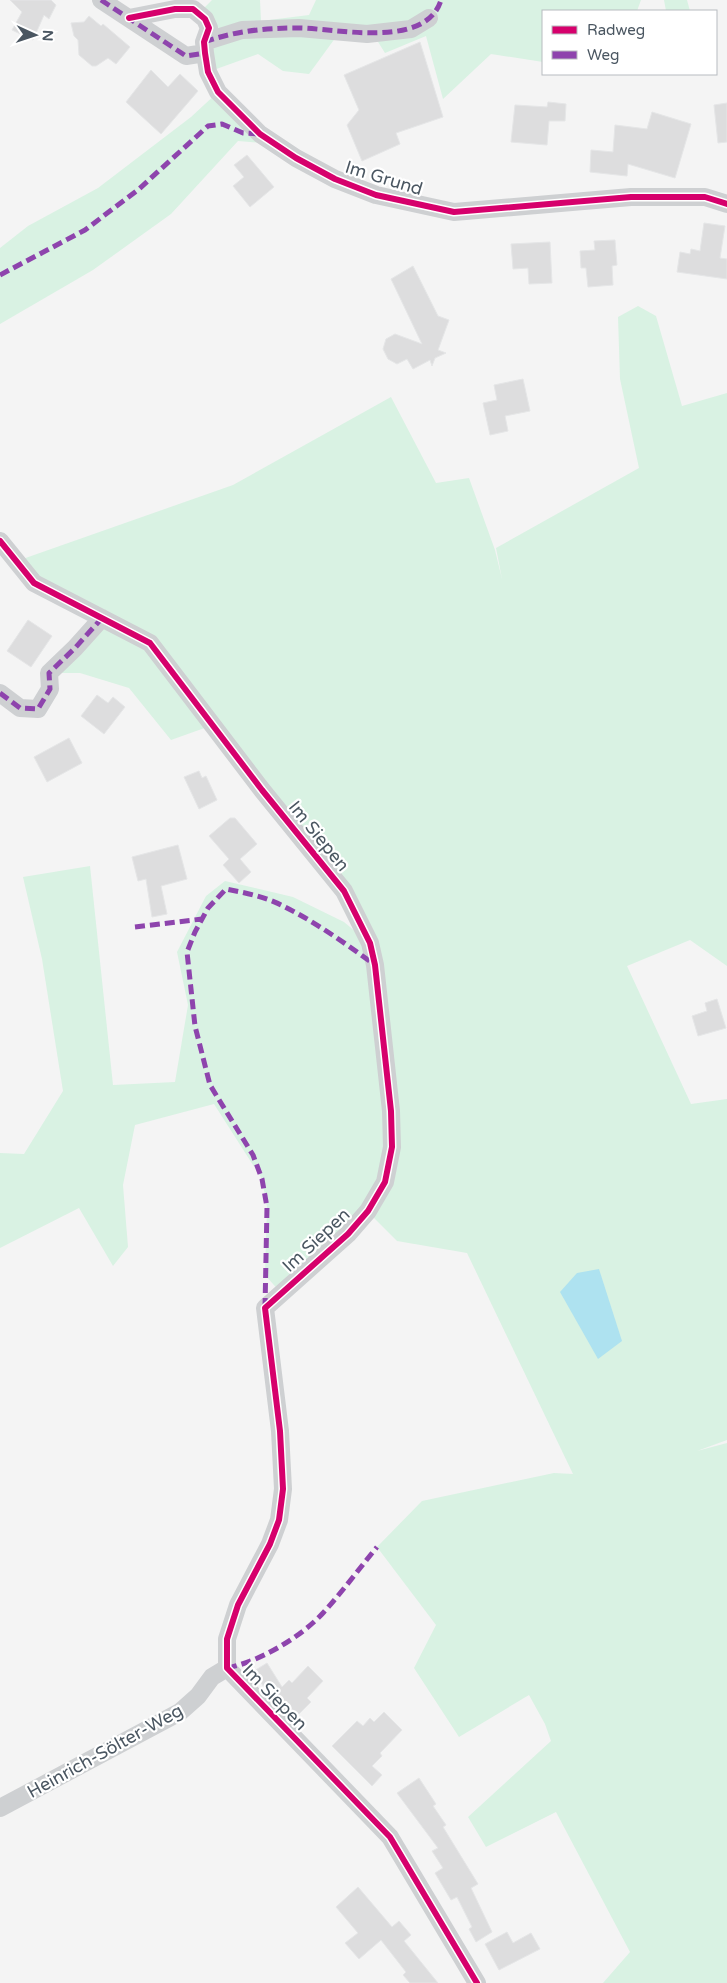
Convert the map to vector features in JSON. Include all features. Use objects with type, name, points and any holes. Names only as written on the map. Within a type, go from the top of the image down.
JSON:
[{"type":"street","points":[[101,0],[186,56],[242,30],[299,28],[368,34],[411,29],[429,18]]},
{"type":"street","name":"Im Grund","points":[[129,18],[175,9],[193,9],[205,19],[209,28],[205,48],[208,72],[218,92],[260,134],[296,158],[335,179],[376,195],[454,212],[631,197],[705,197],[727,204]]},
{"type":"street","name":"Im Siepen","points":[[0,541],[34,583],[150,643],[262,790],[344,891],[370,943],[375,965],[391,1111],[392,1147],[385,1182],[368,1211],[348,1234],[265,1308],[280,1431],[282,1490],[279,1520],[270,1544],[238,1605],[227,1639],[227,1668],[390,1837],[477,1983]]},
{"type":"street","points":[[0,693],[20,708],[38,709],[50,689],[49,673],[76,648],[102,618]]},
{"type":"street","name":"Heinrich-Sölter-Weg","points":[[0,1808],[180,1712],[198,1696],[212,1677],[227,1668]]},
{"type":"green space","points":[[212,0],[260,0],[261,21],[309,15],[316,0],[641,0],[637,10],[542,10],[542,62],[491,54],[443,99],[426,36],[385,53],[368,26],[344,26],[309,74],[283,71],[258,54],[208,72],[199,13]]},
{"type":"green space","points":[[664,0],[687,0],[690,10],[666,10]]},
{"type":"green space","points":[[218,92],[274,144],[238,141],[171,214],[93,270],[0,324],[0,248],[28,226],[98,188],[191,117]]},
{"type":"green space","points":[[638,306],[656,316],[682,406],[727,393],[727,966],[690,940],[627,966],[691,1104],[727,1099],[727,1440],[697,1451],[727,1443],[727,1983],[603,1983],[630,1952],[556,1812],[486,1847],[468,1817],[551,1741],[545,1724],[529,1695],[459,1737],[414,1668],[436,1625],[377,1547],[422,1501],[554,1473],[573,1474],[467,1253],[397,1241],[368,1212],[281,1293],[265,1275],[267,1207],[262,1179],[214,1104],[135,1125],[123,1185],[128,1247],[113,1266],[79,1208],[0,1248],[0,1153],[24,1154],[63,1091],[42,959],[23,877],[90,866],[113,1085],[175,1082],[188,1005],[177,952],[206,896],[225,881],[293,897],[344,922],[368,942],[361,928],[213,725],[171,740],[129,688],[80,673],[49,673],[98,620],[17,561],[233,485],[391,397],[436,483],[469,478],[495,550],[502,579],[496,548],[639,468],[620,379],[618,317]]},
{"type":"water","points":[[599,1269],[622,1341],[598,1359],[560,1292],[577,1273]]},
{"type":"building","points":[[10,0],[51,0],[56,5],[49,19],[44,15],[33,40],[12,30],[22,12]]},
{"type":"building","points":[[89,16],[101,26],[103,24],[130,47],[116,64],[108,58],[96,66],[92,66],[79,55],[78,40],[74,36],[71,23],[84,22]]},
{"type":"building","points":[[420,42],[443,117],[396,133],[400,144],[362,161],[347,125],[359,110],[344,75]]},
{"type":"building","points":[[151,70],[168,87],[180,74],[198,91],[161,134],[126,102]]},
{"type":"building","points":[[548,102],[566,104],[565,121],[549,121],[547,145],[511,142],[515,105],[547,107]]},
{"type":"building","points":[[727,103],[727,142],[718,143],[714,105]]},
{"type":"building","points":[[652,112],[691,124],[675,178],[628,164],[627,176],[590,172],[591,150],[613,152],[615,125],[647,129]]},
{"type":"building","points":[[247,155],[274,187],[250,207],[233,186],[244,177],[234,165]]},
{"type":"building","points":[[704,223],[725,226],[720,258],[727,259],[727,279],[677,272],[680,252],[690,254],[691,249],[700,251]]},
{"type":"building","points":[[615,240],[617,265],[612,266],[613,285],[588,287],[586,268],[581,268],[580,251],[595,250],[594,241]]},
{"type":"building","points":[[550,242],[552,283],[529,284],[528,268],[513,269],[511,244]]},
{"type":"building","points":[[413,266],[438,316],[449,320],[438,350],[446,353],[435,358],[432,366],[430,360],[413,369],[407,359],[397,364],[388,359],[383,349],[386,339],[395,334],[422,344],[391,279]]},
{"type":"building","points":[[523,379],[530,411],[505,416],[508,431],[490,435],[483,403],[497,400],[494,385]]},
{"type":"building","points":[[28,620],[52,636],[31,667],[7,651]]},
{"type":"building","points":[[97,695],[108,703],[113,697],[125,707],[104,734],[81,716]]},
{"type":"building","points":[[69,738],[82,763],[47,782],[34,757]]},
{"type":"building","points":[[199,771],[202,778],[206,776],[217,800],[199,809],[184,777]]},
{"type":"building","points":[[230,818],[235,818],[257,844],[240,859],[251,872],[239,883],[223,865],[229,859],[209,836]]},
{"type":"building","points":[[178,845],[187,879],[161,886],[167,914],[152,917],[146,879],[138,881],[132,857]]},
{"type":"building","points":[[717,999],[726,1028],[698,1036],[692,1016],[707,1011],[705,1003]]},
{"type":"building","points":[[267,1663],[282,1687],[289,1680],[292,1683],[308,1666],[323,1681],[307,1698],[311,1702],[293,1720],[268,1694],[254,1671]]},
{"type":"building","points":[[384,1712],[402,1730],[380,1753],[382,1756],[372,1766],[382,1775],[372,1786],[332,1746],[357,1721],[363,1726],[370,1718],[374,1722]]},
{"type":"building","points":[[419,1778],[436,1804],[433,1806],[446,1825],[443,1827],[478,1884],[471,1888],[492,1932],[476,1942],[469,1929],[472,1927],[457,1897],[451,1900],[435,1873],[443,1868],[432,1851],[438,1848],[397,1793]]},
{"type":"building","points":[[358,1887],[392,1927],[399,1921],[411,1935],[404,1941],[438,1983],[410,1983],[403,1975],[406,1972],[381,1940],[359,1959],[345,1943],[358,1933],[336,1907]]},
{"type":"building","points":[[507,1932],[513,1943],[531,1933],[540,1949],[499,1970],[485,1944]]},
{"type":"marked path","points":[[101,0],[186,56],[205,53]]},
{"type":"marked path","points":[[204,42],[239,33],[273,29],[298,28],[378,33],[399,31],[418,25],[432,16],[441,0]]},
{"type":"marked path","points":[[0,275],[85,230],[139,189],[208,126],[222,124],[243,133],[260,134]]},
{"type":"marked path","points":[[0,693],[20,708],[38,709],[50,689],[49,673],[102,618],[99,616]]},
{"type":"marked path","points":[[265,1308],[267,1207],[262,1179],[253,1155],[210,1085],[195,1026],[187,952],[208,908],[226,889],[264,898],[297,913],[375,965]]},
{"type":"marked path","points":[[135,927],[202,919]]},
{"type":"marked path","points":[[227,1668],[266,1654],[303,1631],[323,1613],[377,1547]]},
{"type":"cycle path","points":[[129,18],[175,9],[193,9],[205,19],[209,28],[204,42],[205,53],[208,72],[218,92],[260,134],[296,158],[335,179],[376,195],[454,212],[631,197],[705,197],[727,204]]},
{"type":"cycle path","points":[[0,541],[34,583],[150,643],[262,790],[344,891],[370,943],[375,965],[391,1111],[392,1147],[385,1182],[368,1211],[348,1234],[265,1308],[280,1431],[283,1489],[279,1520],[270,1544],[238,1605],[227,1639],[227,1668],[390,1837],[477,1983]]}]
